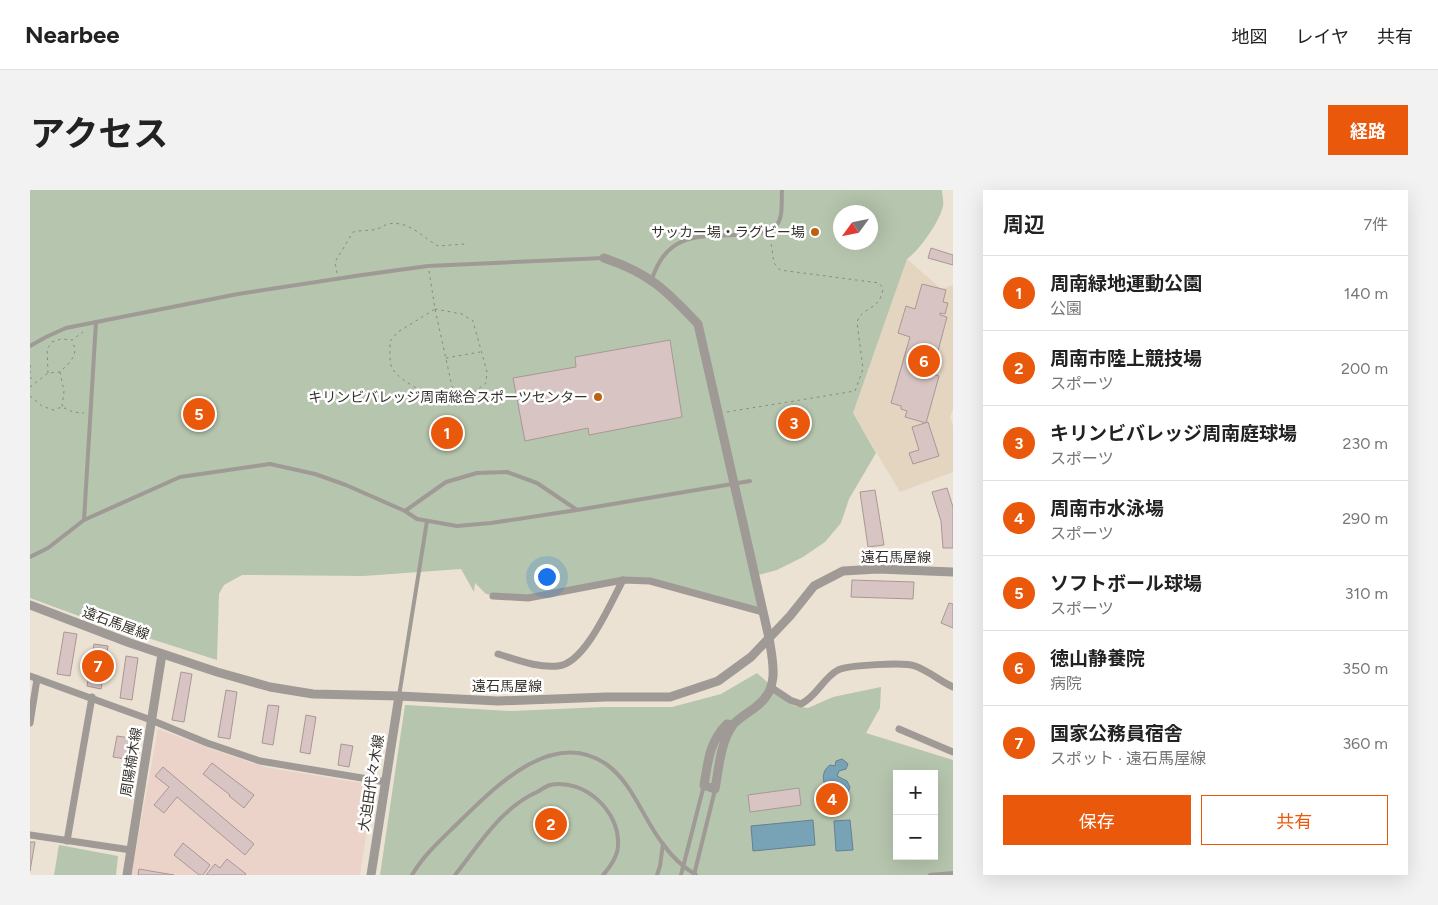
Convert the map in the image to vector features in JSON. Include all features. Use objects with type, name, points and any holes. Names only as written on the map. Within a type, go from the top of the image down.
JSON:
[{"type":"street","points":[[604,258],[623,264],[652,280],[670,294],[698,324],[769,638],[774,670],[772,688],[760,704],[733,725],[722,748],[715,789],[704,785],[710,752],[718,733],[727,724],[733,725]]},
{"type":"street","name":"遠石馬屋線","points":[[30,605],[162,654],[270,687],[313,694],[498,701],[670,696],[718,681],[751,657],[790,616],[814,586],[843,571],[878,569],[953,572]]},
{"type":"street","points":[[493,596],[528,598],[623,580],[650,581],[763,612]]},
{"type":"street","points":[[498,654],[537,665],[560,666],[576,657],[590,641],[623,580]]},
{"type":"street","name":"周陽楠木線","points":[[127,875],[162,654]]},
{"type":"street","points":[[772,688],[790,700],[801,704],[810,699],[827,679],[838,670],[869,665],[914,665],[953,687]]},
{"type":"street","points":[[30,723],[34,677],[92,697],[207,743],[260,761],[386,782]]},
{"type":"street","name":"大迫田代々木線","points":[[371,875],[399,696]]},
{"type":"street","points":[[68,841],[92,697]]},
{"type":"street","points":[[899,729],[953,752]]},
{"type":"street","points":[[30,835],[131,850]]},
{"type":"lane","points":[[652,280],[656,267],[668,251],[694,236],[752,234],[769,231],[776,226],[780,217],[782,190]]},
{"type":"lane","points":[[30,346],[66,328],[238,294],[338,278],[428,266],[604,258]]},
{"type":"lane","points":[[84,520],[96,322]]},
{"type":"lane","points":[[30,557],[48,548],[84,520],[180,477],[270,464],[316,474],[346,485],[405,511],[417,519],[457,526],[491,523],[577,510],[750,481]]},
{"type":"lane","points":[[405,511],[446,482],[477,474],[507,472],[537,483],[577,510]]},
{"type":"lane","points":[[399,696],[427,521]]},
{"type":"lane","points":[[412,875],[418,864],[432,849],[494,788],[516,771],[540,758],[564,753],[586,754],[606,764],[622,780],[662,844],[684,867],[695,875],[715,789]]},
{"type":"lane","points":[[455,875],[505,813],[523,798],[550,785],[570,785],[586,790],[598,800],[610,816],[618,833],[618,846],[615,857],[603,875]]},
{"type":"lane","points":[[681,875],[704,785]]},
{"type":"lane","points":[[657,875],[660,866],[662,844]]},
{"type":"lane","points":[[930,875],[953,873]]},
{"type":"path","points":[[338,278],[335,262],[353,232],[364,229],[377,229],[386,224],[399,223],[410,226],[438,246],[465,244]]},
{"type":"path","points":[[719,413],[855,391],[863,369],[857,322],[859,316],[877,304],[882,296],[883,288],[878,283],[780,270],[774,263],[769,231]]},
{"type":"path","points":[[428,266],[455,400]]},
{"type":"path","points":[[435,308],[462,314],[473,322],[481,352],[487,372],[486,383],[472,394],[455,400],[444,400],[401,379],[392,368],[390,341],[398,332],[435,308]]},
{"type":"path","points":[[30,387],[48,373],[60,372],[73,359],[75,352],[72,340],[61,339],[52,342],[48,349],[48,373]]},
{"type":"path","points":[[446,358],[481,352]]},
{"type":"path","points":[[30,365],[30,373]]},
{"type":"path","points":[[60,372],[64,392],[62,408]]},
{"type":"path","points":[[30,377],[35,383]]},
{"type":"path","points":[[30,396],[42,406],[53,410],[62,408],[73,412],[90,414]]},
{"type":"shaded area","points":[[907,259],[941,289],[953,285],[953,409],[950,417],[953,425],[953,472],[900,492],[853,413]]},
{"type":"shaded area","points":[[158,729],[265,767],[374,785],[360,875],[131,875]]},
{"type":"green space","points":[[30,190],[942,190],[943,204],[941,212],[928,235],[907,259],[853,413],[876,453],[849,499],[841,523],[825,542],[803,557],[777,570],[754,576],[763,611],[682,589],[628,580],[526,599],[486,594],[475,583],[474,592],[461,569],[364,576],[242,575],[224,585],[219,594],[217,660],[79,616],[30,598]]},
{"type":"green space","points":[[757,673],[794,706],[808,708],[833,697],[881,687],[880,708],[866,733],[953,760],[953,875],[380,875],[405,705],[511,711],[604,707],[672,707],[721,694]]},
{"type":"green space","points":[[59,845],[118,856],[116,875],[54,875]]},
{"type":"water","points":[[842,759],[848,764],[846,769],[839,771],[837,776],[847,781],[850,787],[848,793],[836,795],[827,788],[823,776],[825,770],[830,765],[835,766],[836,761]]},
{"type":"water","points":[[813,820],[815,845],[753,851],[751,826]]},
{"type":"water","points":[[850,820],[853,850],[836,851],[834,821]]},
{"type":"building","points":[[931,248],[953,255],[953,265],[928,258]]},
{"type":"building","points":[[922,284],[946,290],[943,302],[948,303],[945,314],[940,313],[940,315],[947,317],[938,351],[930,348],[924,372],[939,376],[926,423],[905,417],[907,411],[901,409],[901,406],[891,403],[910,337],[898,333],[906,306],[915,309]]},
{"type":"building","name":"キリンビバレッジ周南総合スポーツセンター","points":[[670,340],[682,417],[589,435],[588,428],[525,441],[513,378],[576,367],[575,357]]},
{"type":"building","points":[[928,422],[939,456],[913,464],[909,453],[919,450],[912,427]]},
{"type":"building","points":[[947,488],[953,507],[953,548],[943,548],[941,521],[932,492]]},
{"type":"building","points":[[875,490],[884,545],[868,547],[860,492]]},
{"type":"building","points":[[852,580],[914,582],[913,599],[851,597]]},
{"type":"building","points":[[949,603],[953,604],[953,628],[941,623]]},
{"type":"building","points":[[64,632],[77,634],[70,676],[57,674]]},
{"type":"building","points":[[94,644],[108,646],[101,689],[87,686]]},
{"type":"building","points":[[126,656],[138,658],[132,700],[120,698]]},
{"type":"building","points":[[181,672],[192,674],[184,722],[172,720]]},
{"type":"building","points":[[226,690],[237,692],[230,739],[218,737]]},
{"type":"building","points":[[268,705],[279,706],[273,745],[262,743]]},
{"type":"building","points":[[306,715],[316,717],[310,754],[300,752]]},
{"type":"building","points":[[117,736],[130,738],[126,759],[113,757]]},
{"type":"building","points":[[341,744],[353,746],[349,767],[338,765]]},
{"type":"building","points":[[212,763],[254,795],[244,808],[203,774]]},
{"type":"building","points":[[163,767],[254,844],[245,855],[177,797],[164,813],[154,805],[169,787],[155,776]]},
{"type":"building","points":[[799,788],[801,805],[750,812],[748,795]]},
{"type":"building","points":[[30,842],[35,842],[30,871]]},
{"type":"building","points":[[183,843],[210,865],[203,875],[199,875],[174,855]]},
{"type":"building","points":[[227,859],[246,874],[206,875],[215,864],[220,868]]},
{"type":"building","points":[[139,869],[174,875],[138,875]]},
{"type":"place","name":"サッカー場・ラグビー場","points":[[815,232]]},
{"type":"place","name":"徳山静養院","points":[[924,361]]},
{"type":"place","name":"キリンビバレッジ周南総合スポーツセンター","points":[[598,397]]},
{"type":"place","name":"ソフトボール球場","points":[[199,414]]},
{"type":"place","name":"キリンビバレッジ周南庭球場","points":[[794,423]]},
{"type":"place","name":"周南緑地運動公園","points":[[447,433]]},
{"type":"place","name":"国家公務員宿舎","points":[[98,666]]},
{"type":"place","name":"周南市水泳場","points":[[832,799]]},
{"type":"place","name":"周南市陸上競技場","points":[[551,824]]}]
